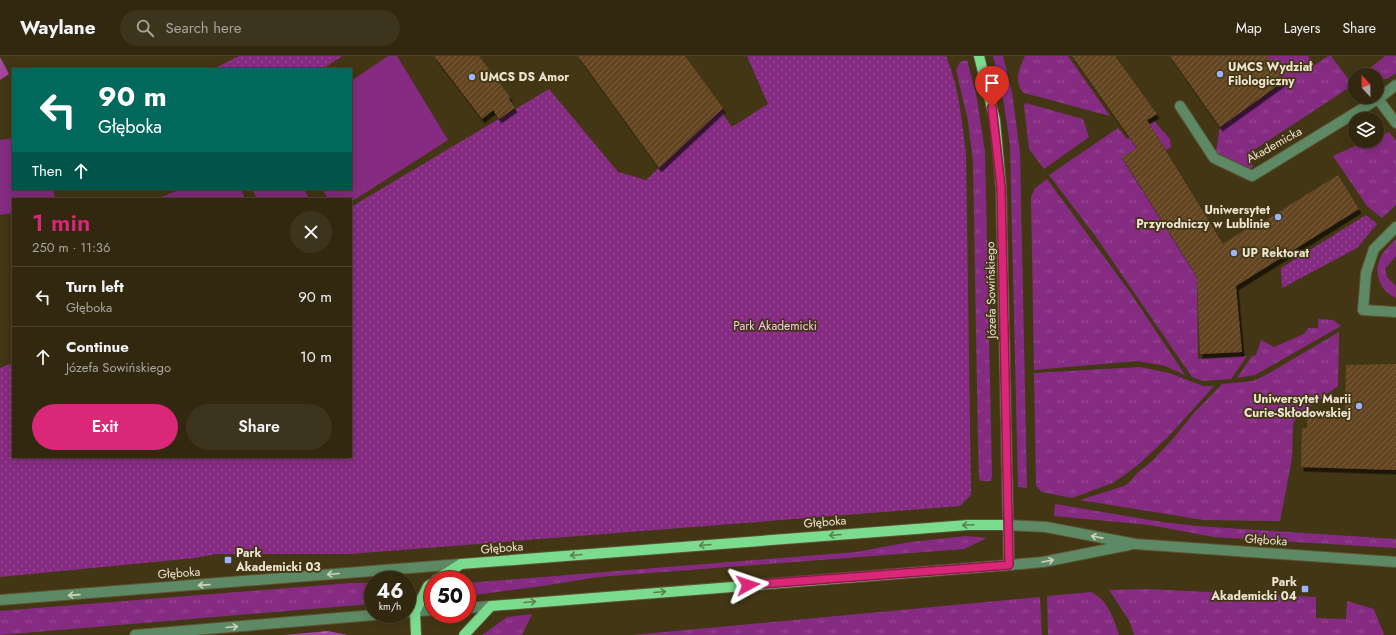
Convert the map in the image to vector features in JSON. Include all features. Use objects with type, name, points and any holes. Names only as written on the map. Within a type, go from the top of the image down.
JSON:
[{"type":"main road","name":"Józefa Sowińskiego","points":[[979,56],[995,120],[1001,187],[1007,423],[1007,525]]},
{"type":"main road","name":"Głęboka","points":[[462,564],[968,524],[1007,525]]},
{"type":"main road","points":[[1007,525],[1009,565]]},
{"type":"main road","points":[[451,571],[462,564]]},
{"type":"main road","name":"Głęboka","points":[[491,606],[1009,565]]},
{"type":"main road","points":[[416,604],[424,592]]},
{"type":"main road","points":[[464,635],[491,606]]},
{"type":"main road","points":[[413,623],[416,635]]},
{"type":"street","name":"Akademicka","points":[[1384,94],[1396,85]]},
{"type":"street","name":"Akademicka","points":[[1180,106],[1214,158],[1252,176],[1370,104]]},
{"type":"street","points":[[1382,104],[1396,123]]},
{"type":"street","points":[[1396,227],[1374,249],[1366,272],[1363,310],[1396,312]]},
{"type":"street","name":"Głęboka","points":[[1007,525],[1046,527],[1135,544],[1396,562]]},
{"type":"street","name":"Głęboka","points":[[1009,565],[1043,562],[1135,544]]},
{"type":"street","name":"Głęboka","points":[[376,571],[462,564]]},
{"type":"street","name":"Głęboka","points":[[0,600],[364,572]]},
{"type":"street","name":"Głęboka","points":[[476,607],[491,606]]},
{"type":"street","points":[[135,635],[364,616]]},
{"type":"green space","points":[[239,56],[342,56],[324,68],[215,68]]},
{"type":"green space","points":[[388,56],[397,56],[448,140],[352,201],[352,198],[327,198],[323,190],[352,190],[352,80]]},
{"type":"green space","name":"Park Akademicki","points":[[747,56],[946,56],[957,92],[966,155],[971,495],[960,506],[350,554],[216,554],[195,558],[0,577],[0,368],[12,363],[12,458],[352,458],[352,206],[549,89],[618,172],[646,180],[723,108],[724,116],[732,127],[768,104]]},
{"type":"green space","points":[[993,56],[1003,56],[1012,93],[1020,152],[1027,488],[1018,487],[1010,145],[1003,98]]},
{"type":"green space","points":[[1025,56],[1068,56],[1110,116],[1024,93],[1019,84],[1018,75]]},
{"type":"green space","points":[[1267,56],[1308,56],[1315,65],[1328,56],[1331,56],[1348,78],[1348,88],[1254,150],[1251,162],[1253,167],[1249,170],[1216,152],[1220,127],[1284,82]]},
{"type":"green space","points":[[1385,56],[1396,56],[1396,73],[1387,79],[1384,79],[1384,68],[1370,68]]},
{"type":"green space","points":[[0,57],[9,74],[0,80]]},
{"type":"green space","points":[[967,60],[977,99],[985,152],[991,481],[981,481],[979,479],[973,162],[968,121],[956,70],[960,62]]},
{"type":"green space","points":[[1026,103],[1083,119],[1089,137],[1044,169],[1029,149],[1024,105]]},
{"type":"green space","points":[[1154,121],[1170,139],[1171,147],[1166,150],[1157,136],[1122,158],[1197,277],[1198,359],[1247,356],[1231,379],[1203,381],[1192,377],[1096,237],[1049,175],[1118,128],[1127,139]]},
{"type":"green space","points":[[1389,132],[1396,141],[1396,205],[1382,218],[1367,206],[1333,156],[1351,148],[1384,148],[1384,134]]},
{"type":"green space","points":[[12,138],[12,190],[53,190],[55,198],[12,198],[12,213],[0,215],[0,140]]},
{"type":"green space","points":[[1047,179],[1132,295],[1185,375],[1165,366],[1137,361],[1034,370],[1031,197],[1035,188]]},
{"type":"green space","points":[[178,190],[241,190],[245,198],[158,198]]},
{"type":"green space","points":[[252,190],[304,190],[308,198],[256,198]]},
{"type":"green space","points":[[1366,215],[1377,224],[1357,248],[1282,288],[1281,268]]},
{"type":"green space","points":[[1396,239],[1396,256],[1385,269],[1387,277],[1396,286],[1396,298],[1390,295],[1381,285],[1378,266],[1383,253]]},
{"type":"green space","points":[[1318,319],[1333,320],[1341,326],[1255,375],[1237,378],[1252,356],[1256,355],[1261,340],[1274,347],[1304,334],[1308,328],[1318,328]]},
{"type":"green space","points":[[1339,332],[1338,386],[1301,413],[1293,424],[1292,458],[1280,521],[1203,520],[1080,500],[1124,486],[1131,481],[1137,473],[1151,462],[1171,441],[1194,413],[1222,384],[1253,381]]},
{"type":"green space","points":[[1140,367],[1169,373],[1203,386],[1214,386],[1167,438],[1138,465],[1113,483],[1072,498],[1042,492],[1036,486],[1034,373]]},
{"type":"green space","points":[[1055,504],[1162,522],[1197,526],[1396,539],[1396,548],[1214,537],[1149,525],[1054,516]]},
{"type":"green space","points":[[967,536],[987,538],[964,549],[598,577],[476,595],[476,582],[856,552],[910,542]]},
{"type":"green space","points":[[364,583],[364,605],[0,635],[0,611]]},
{"type":"green space","points":[[1147,589],[1316,597],[1316,618],[1346,619],[1347,601],[1374,609],[1384,635],[1134,635],[1129,620],[1109,590]]},
{"type":"green space","points":[[1091,592],[1097,595],[1110,610],[1119,635],[1048,635],[1047,596]]},
{"type":"green space","points":[[1040,597],[1042,635],[633,635]]},
{"type":"green space","points":[[532,614],[522,635],[482,635],[507,617]]},
{"type":"green space","points":[[328,631],[348,635],[284,635]]},
{"type":"building","name":"UMCS DS Amor","points":[[434,56],[479,56],[510,97],[509,99],[515,108],[499,119],[493,110],[482,119]]},
{"type":"building","points":[[578,56],[685,56],[723,108],[659,168]]},
{"type":"building","name":"UP Rektorat","points":[[1072,56],[1115,56],[1157,114],[1147,120],[1223,244],[1249,227],[1250,230],[1338,175],[1359,209],[1236,286],[1242,352],[1200,354],[1197,277],[1122,157],[1137,148]]},
{"type":"building","name":"UMCS Wydział Filologiczny","points":[[1170,56],[1267,56],[1284,81],[1220,127]]},
{"type":"building","points":[[1396,364],[1396,470],[1301,467],[1302,428],[1307,428],[1307,416],[1345,417],[1346,365]]},
{"type":"place","name":"UMCS Wydział Filologiczny","points":[[1220,74]]},
{"type":"place","name":"UMCS DS Amor","points":[[472,77]]},
{"type":"place","name":"Uniwersytet Przyrodniczy w Lublinie","points":[[1278,217]]},
{"type":"place","name":"UP Rektorat","points":[[1234,253]]},
{"type":"place","name":"Uniwersytet Marii Curie-Skłodowskiej","points":[[1359,406]]},
{"type":"place","name":"Park Akademicki 03","points":[[228,560]]},
{"type":"place","name":"Park Akademicki 04","points":[[1305,589]]},
{"type":"route","points":[[748,585],[1009,565],[1001,187],[995,120],[992,107]]}]
